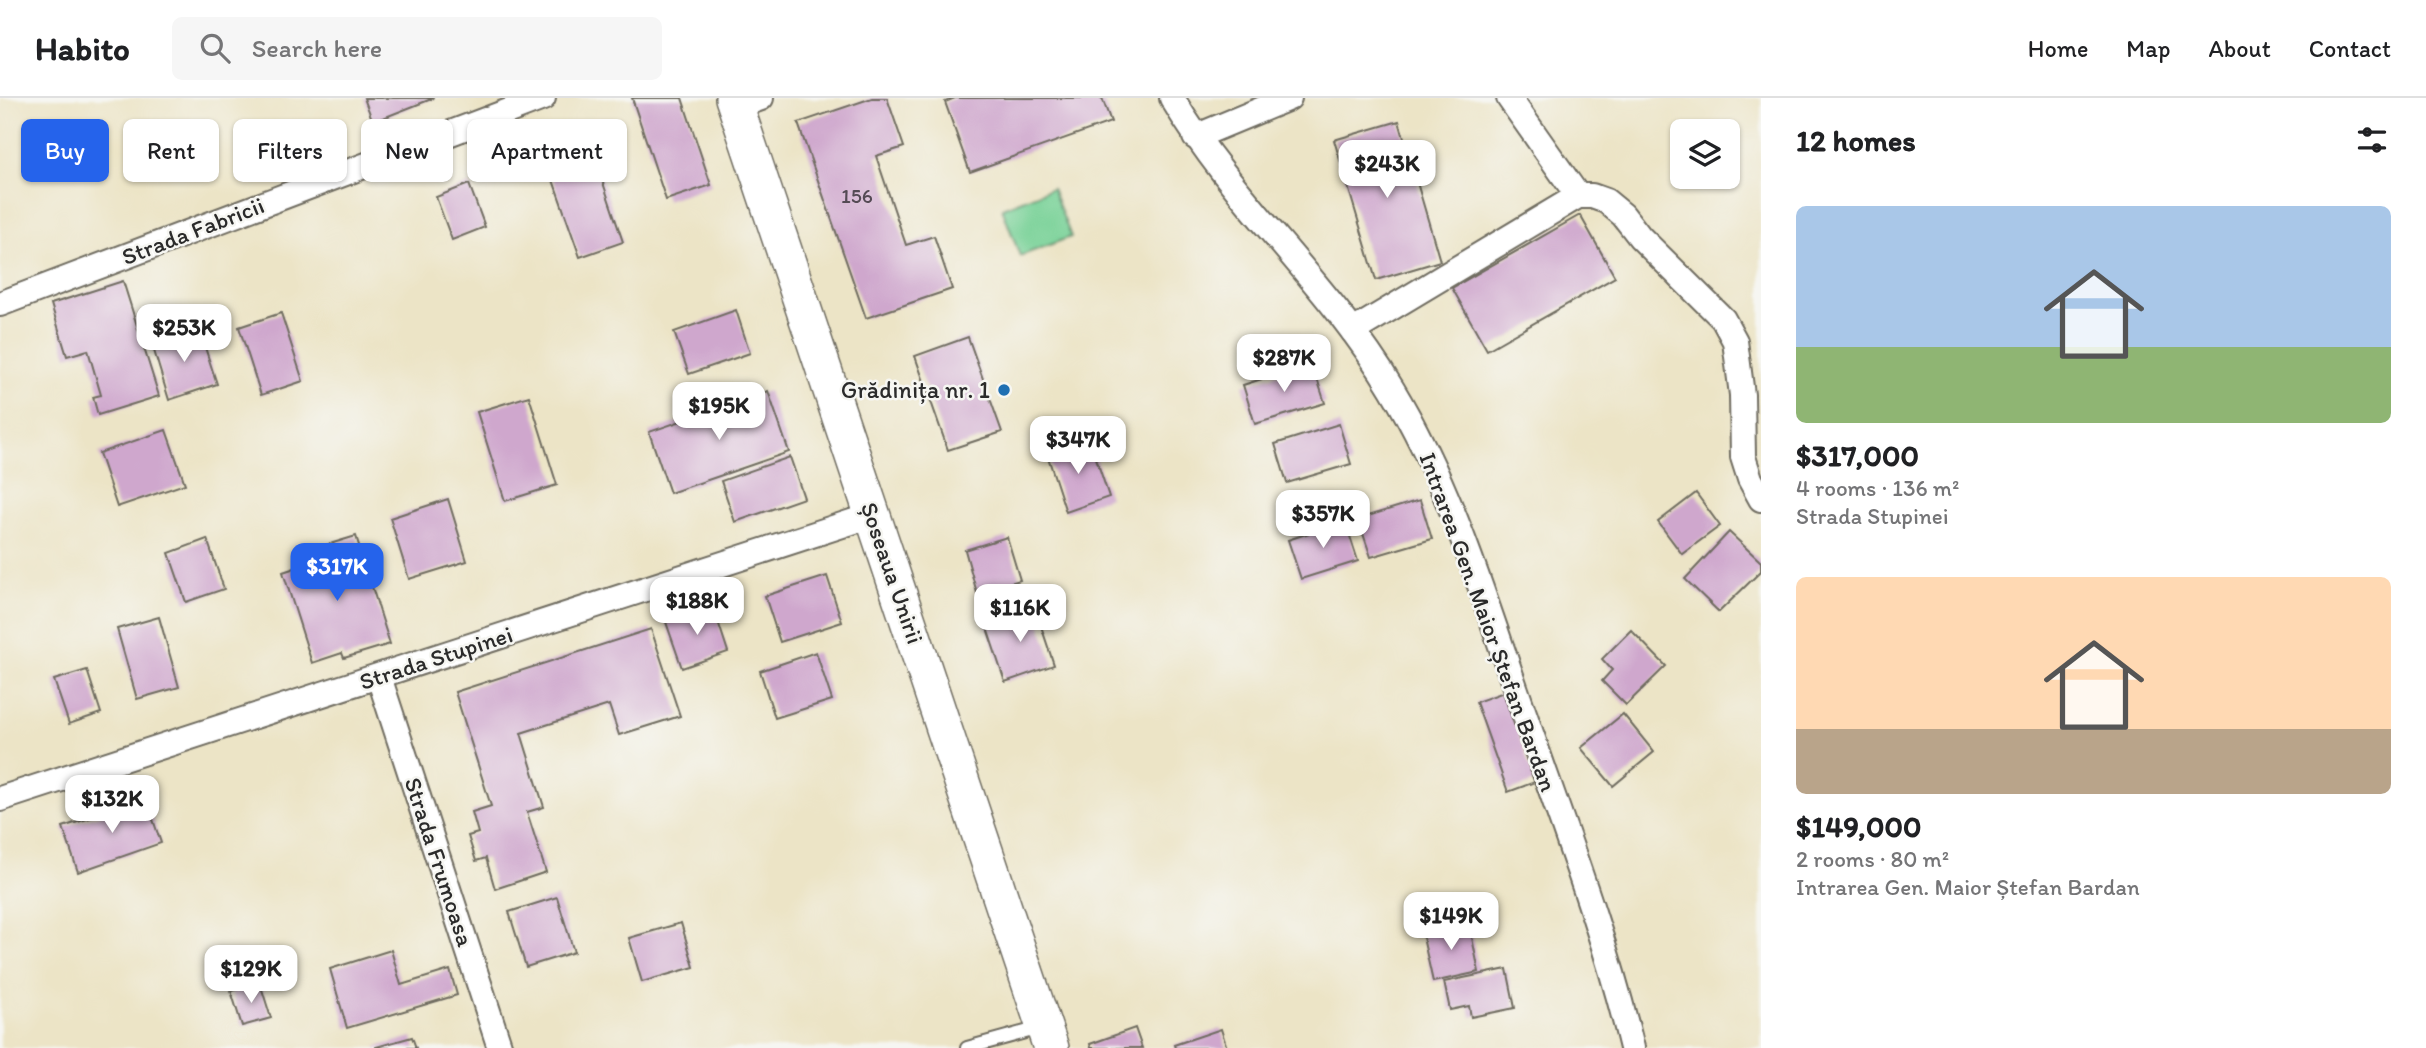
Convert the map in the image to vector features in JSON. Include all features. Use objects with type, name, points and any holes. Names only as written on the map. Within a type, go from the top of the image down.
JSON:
[{"type":"main road","name":"Șoseaua Unirii","points":[[743,101],[873,514],[1048,1037]]},
{"type":"street","name":"Strada Fabricii","points":[[0,304],[543,98]]},
{"type":"street","name":"Intrarea Gen. Maior Ștefan Bardan","points":[[1172,98],[1195,137],[1353,331],[1391,387],[1425,447],[1459,526],[1606,950],[1632,1048]]},
{"type":"street","points":[[1195,137],[1289,98]]},
{"type":"street","points":[[1509,98],[1578,196]]},
{"type":"street","points":[[1353,331],[1578,196],[1592,196],[1606,201],[1623,215],[1640,237],[1723,318],[1735,341],[1742,395],[1743,457],[1750,480],[1761,499]]},
{"type":"street","name":"Strada Stupinei","points":[[0,799],[873,514]]},
{"type":"street","name":"Strada Frumoasa","points":[[379,677],[500,1048]]},
{"type":"lane","points":[[967,1048],[1048,1037]]},
{"type":"green space","points":[[1052,188],[1071,237],[1020,256],[1002,208]]},
{"type":"building","points":[[364,98],[434,98],[381,119],[372,119]]},
{"type":"building","points":[[632,98],[682,98],[711,185],[666,200]]},
{"type":"building","points":[[872,98],[887,98],[904,147],[876,156],[906,245],[934,236],[952,289],[866,318],[798,123]]},
{"type":"building","points":[[955,98],[1102,98],[1111,122],[970,172],[945,102]]},
{"type":"building","points":[[1399,121],[1440,261],[1376,280],[1334,140]]},
{"type":"building","points":[[554,182],[603,182],[623,242],[580,257]]},
{"type":"building","points":[[469,184],[485,227],[452,240],[436,197]]},
{"type":"building","points":[[1580,215],[1615,277],[1487,350],[1452,288]]},
{"type":"building","points":[[123,281],[159,396],[98,415],[93,397],[101,395],[88,350],[67,356],[51,304]]},
{"type":"building","points":[[736,310],[750,353],[689,374],[674,332]]},
{"type":"building","points":[[281,313],[303,381],[261,395],[239,327]]},
{"type":"building","points":[[199,329],[217,384],[169,400],[152,344]]},
{"type":"building","points":[[968,337],[1002,432],[948,450],[915,356]]},
{"type":"building","points":[[1312,363],[1325,403],[1255,424],[1243,385]]},
{"type":"building","points":[[768,391],[789,452],[670,493],[649,432]]},
{"type":"building","points":[[529,396],[557,485],[505,501],[477,412]]},
{"type":"building","points":[[1339,424],[1351,464],[1287,483],[1275,444]]},
{"type":"building","points":[[166,430],[185,484],[117,507],[99,453]]},
{"type":"building","points":[[1090,440],[1109,497],[1066,512],[1047,454]]},
{"type":"building","points":[[790,457],[804,498],[735,522],[721,481]]},
{"type":"building","points":[[1696,493],[1720,526],[1682,554],[1658,522]]},
{"type":"building","points":[[448,499],[467,561],[409,579],[390,518]]},
{"type":"building","points":[[1420,500],[1432,539],[1371,557],[1358,519]]},
{"type":"building","points":[[1345,521],[1358,561],[1301,579],[1288,540]]},
{"type":"building","points":[[1729,532],[1761,562],[1761,571],[1719,612],[1685,579]]},
{"type":"building","points":[[356,536],[390,644],[344,658],[342,653],[312,663],[283,572],[313,562],[310,550]]},
{"type":"building","points":[[1007,537],[1020,580],[977,593],[965,550]]},
{"type":"building","points":[[207,539],[224,589],[186,602],[169,553]]},
{"type":"building","points":[[827,576],[842,622],[780,642],[765,596]]},
{"type":"building","points":[[1034,605],[1054,665],[1005,682],[985,622]]},
{"type":"building","points":[[713,606],[728,652],[682,668],[666,622]]},
{"type":"building","points":[[159,617],[179,687],[137,699],[117,629]]},
{"type":"building","points":[[651,629],[680,716],[619,735],[609,705],[521,733],[544,807],[527,812],[546,872],[495,889],[486,858],[476,861],[468,836],[478,833],[472,812],[491,806],[455,692]]},
{"type":"building","points":[[1631,630],[1666,666],[1626,705],[1602,681],[1612,670],[1602,659]]},
{"type":"building","points":[[816,652],[832,700],[775,718],[760,671]]},
{"type":"building","points":[[87,670],[101,713],[69,724],[54,680]]},
{"type":"building","points":[[1504,692],[1535,782],[1508,792],[1476,702]]},
{"type":"building","points":[[1623,714],[1654,752],[1613,786],[1581,748]]},
{"type":"building","points":[[146,799],[161,843],[78,872],[63,827]]},
{"type":"building","points":[[557,897],[574,952],[526,967],[509,912]]},
{"type":"building","points":[[681,923],[694,967],[642,982],[629,938]]},
{"type":"building","points":[[1469,923],[1479,972],[1433,982],[1422,933]]},
{"type":"building","points":[[391,950],[401,985],[450,970],[457,995],[347,1028],[330,969]]},
{"type":"building","points":[[1507,969],[1515,1008],[1471,1017],[1469,1006],[1450,1010],[1444,982]]},
{"type":"building","points":[[260,983],[271,1018],[242,1026],[231,991]]},
{"type":"building","points":[[1135,1028],[1142,1048],[1091,1048],[1090,1044]]},
{"type":"building","points":[[1221,1029],[1227,1048],[1175,1048],[1174,1045]]},
{"type":"building","points":[[412,1037],[416,1048],[376,1048],[376,1047]]},
{"type":"place","name":"Grădinița nr. 1","points":[[1004,390]]}]
